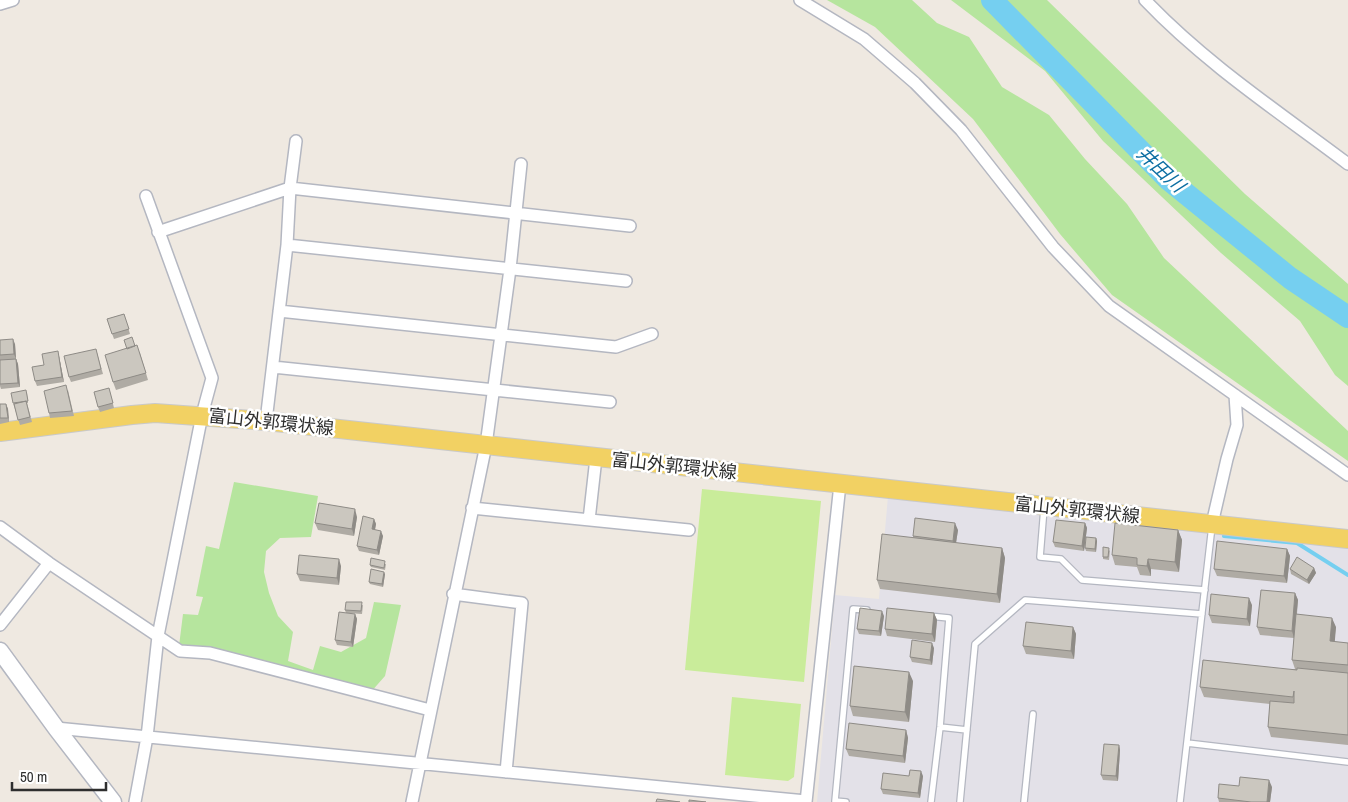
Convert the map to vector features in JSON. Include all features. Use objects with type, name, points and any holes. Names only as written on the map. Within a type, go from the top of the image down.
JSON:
[{"type":"main road","name":"富山外郭環状線","points":[[0,432],[132,414],[202,415],[1348,538]]},
{"type":"main road","points":[[0,651],[112,802]]},
{"type":"street","points":[[0,4],[13,0]]},
{"type":"street","points":[[800,0],[864,39],[916,84],[961,130],[1052,248],[1109,306],[1348,475]]},
{"type":"street","points":[[1145,0],[1168,24],[1207,58],[1348,164]]},
{"type":"street","points":[[266,421],[287,245],[290,188],[296,142]]},
{"type":"street","points":[[412,802],[453,594],[486,445],[510,270],[521,164]]},
{"type":"street","points":[[158,232],[290,188],[630,226]]},
{"type":"street","points":[[135,802],[147,737],[158,636],[202,415],[212,378],[146,196]]},
{"type":"street","points":[[287,245],[626,281]]},
{"type":"street","points":[[279,311],[616,347],[652,334]]},
{"type":"street","points":[[272,367],[610,402]]},
{"type":"street","points":[[1212,524],[1226,459],[1237,425],[1235,395]]},
{"type":"street","points":[[589,520],[596,458]]},
{"type":"street","points":[[56,728],[806,801],[840,484]]},
{"type":"street","points":[[472,508],[689,530]]},
{"type":"street","points":[[0,527],[49,563],[180,651],[210,653],[430,710]]},
{"type":"street","points":[[0,625],[49,563]]},
{"type":"street","points":[[453,594],[522,604],[506,772]]},
{"type":"lane","points":[[1044,506],[1040,557],[1061,559],[1082,580],[1205,590]]},
{"type":"lane","points":[[1180,802],[1212,524]]},
{"type":"lane","points":[[960,802],[975,644],[1025,600],[1202,614]]},
{"type":"lane","points":[[846,802],[835,801],[853,609],[872,611]]},
{"type":"lane","points":[[920,615],[949,618],[940,727],[931,802]]},
{"type":"lane","points":[[1024,802],[1033,714]]},
{"type":"lane","points":[[940,727],[967,730]]},
{"type":"lane","points":[[1187,743],[1348,762]]},
{"type":"shaded area","points":[[888,496],[1348,548],[1348,802],[817,802],[835,595],[879,599]]},
{"type":"green space","points":[[827,0],[912,0],[937,23],[969,37],[1002,87],[1049,115],[1085,159],[1127,204],[1164,258],[1348,431],[1348,461],[1112,295],[1060,234],[973,119],[875,27]]},
{"type":"green space","points":[[951,0],[1047,0],[1245,194],[1348,284],[1348,386],[1335,375],[1300,321],[1221,253],[1103,141],[1045,71]]},
{"type":"green space","points":[[234,482],[318,496],[311,537],[280,538],[266,551],[264,572],[269,593],[278,616],[293,632],[288,661],[313,670],[320,646],[341,652],[366,638],[374,602],[401,605],[385,676],[370,693],[189,655],[179,646],[183,614],[198,615],[203,597],[196,596],[206,546],[219,549]]},
{"type":"green space","points":[[702,489],[821,501],[804,682],[685,670]]},
{"type":"green space","points":[[732,697],[801,704],[794,777],[788,781],[725,775]]},
{"type":"building","points":[[124,314],[129,329],[112,334],[107,319]]},
{"type":"building","points":[[132,337],[135,346],[127,349],[124,340]]},
{"type":"building","points":[[13,339],[14,354],[0,355],[0,340]]},
{"type":"building","points":[[137,345],[146,373],[113,382],[105,355]]},
{"type":"building","points":[[96,349],[101,369],[69,377],[64,356]]},
{"type":"building","points":[[58,351],[62,377],[35,381],[32,367],[44,365],[42,354]]},
{"type":"building","points":[[16,359],[18,383],[0,384],[0,360]]},
{"type":"building","points":[[66,385],[72,411],[49,413],[44,391]]},
{"type":"building","points":[[109,388],[113,403],[98,407],[94,392]]},
{"type":"building","points":[[26,390],[28,401],[13,403],[11,393]]},
{"type":"building","points":[[26,401],[30,417],[18,420],[14,404]]},
{"type":"building","points":[[0,404],[6,404],[8,418],[0,418]]},
{"type":"building","points":[[319,503],[355,509],[352,529],[315,523]]},
{"type":"building","points":[[363,516],[374,519],[372,529],[381,531],[377,550],[357,546]]},
{"type":"building","points":[[915,518],[955,523],[953,541],[913,536]]},
{"type":"building","points":[[1056,520],[1085,523],[1082,546],[1053,542]]},
{"type":"building","points":[[1115,523],[1178,530],[1175,562],[1148,559],[1147,566],[1137,565],[1137,558],[1112,555]]},
{"type":"building","points":[[882,534],[1002,548],[997,594],[877,580]]},
{"type":"building","points":[[1086,537],[1096,538],[1095,549],[1085,548]]},
{"type":"building","points":[[1217,541],[1287,549],[1284,576],[1214,569]]},
{"type":"building","points":[[1103,547],[1109,548],[1108,557],[1103,557]]},
{"type":"building","points":[[299,555],[339,559],[337,578],[297,574]]},
{"type":"building","points":[[1297,557],[1314,568],[1307,580],[1290,569]]},
{"type":"building","points":[[371,558],[385,561],[384,568],[370,565]]},
{"type":"building","points":[[371,569],[384,572],[382,584],[369,582]]},
{"type":"building","points":[[1261,590],[1295,593],[1292,631],[1257,627]]},
{"type":"building","points":[[1211,594],[1249,598],[1247,619],[1209,615]]},
{"type":"building","points":[[346,602],[362,602],[361,611],[345,610]]},
{"type":"building","points":[[860,608],[882,611],[879,631],[857,629]]},
{"type":"building","points":[[887,608],[934,613],[932,634],[885,629]]},
{"type":"building","points":[[339,612],[355,614],[351,642],[335,640]]},
{"type":"building","points":[[1296,614],[1332,618],[1330,641],[1348,643],[1348,665],[1292,660]]},
{"type":"building","points":[[1026,622],[1073,627],[1071,651],[1023,646]]},
{"type":"building","points":[[912,640],[932,643],[930,660],[910,657]]},
{"type":"building","points":[[1203,660],[1297,670],[1297,668],[1348,673],[1348,735],[1268,727],[1270,701],[1294,703],[1294,691],[1293,697],[1200,687]]},
{"type":"building","points":[[854,666],[909,672],[905,712],[850,706]]},
{"type":"building","points":[[849,723],[906,730],[903,756],[846,749]]},
{"type":"building","points":[[1104,744],[1119,745],[1116,776],[1101,775]]},
{"type":"building","points":[[910,770],[921,771],[918,793],[881,789],[883,773],[909,776]]},
{"type":"building","points":[[1240,777],[1269,780],[1267,802],[1218,798],[1219,784],[1239,786]]},
{"type":"building","points":[[657,799],[680,802],[656,802]]},
{"type":"building","points":[[689,800],[706,802],[689,802]]},
{"type":"waterway","name":"井田川","points":[[992,0],[1169,180],[1290,278],[1348,317]]},
{"type":"waterway","points":[[1224,536],[1297,543],[1348,575]]}]
